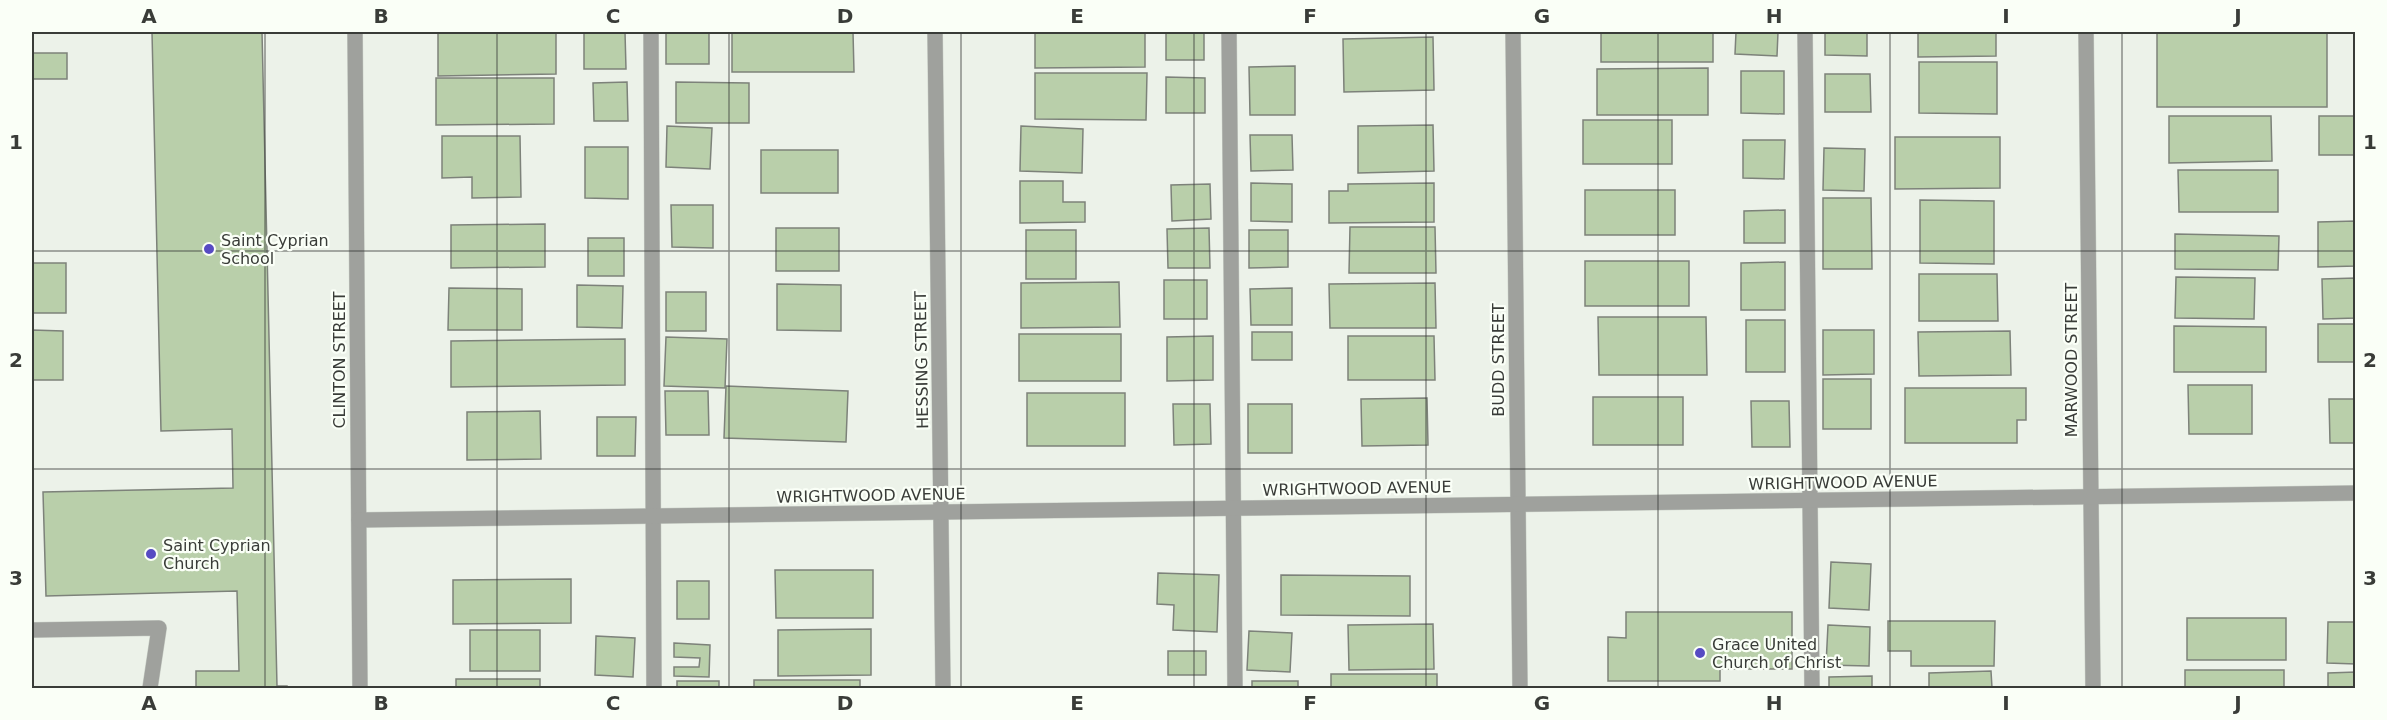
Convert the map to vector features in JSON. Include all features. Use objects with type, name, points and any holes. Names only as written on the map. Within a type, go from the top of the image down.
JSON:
[{"type":"street","name":"CLINTON STREET","points":[[355,32],[360,688]]},
{"type":"street","points":[[651,32],[654,688]]},
{"type":"street","name":"HESSING STREET","points":[[935,32],[944,688]]},
{"type":"street","points":[[1229,32],[1235,688]]},
{"type":"street","name":"BUDD STREET","points":[[1513,32],[1520,688]]},
{"type":"street","points":[[1804,32],[1812,688]]},
{"type":"street","name":"MARWOOD STREET","points":[[2086,32],[2093,688]]},
{"type":"street","name":"WRIGHTWOOD AVENUE","points":[[358,520],[2355,493]]},
{"type":"street","points":[[32,630],[159,628],[150,688]]},
{"type":"building","points":[[152,32],[262,32],[277,686],[287,686],[287,688],[196,688],[196,671],[239,671],[237,591],[46,596],[43,492],[233,488],[232,429],[161,431]]},
{"type":"building","points":[[438,32],[556,32],[556,74],[438,76]]},
{"type":"building","points":[[584,32],[625,32],[626,69],[584,69]]},
{"type":"building","points":[[666,32],[709,32],[709,64],[666,64]]},
{"type":"building","points":[[732,32],[853,32],[854,72],[732,72]]},
{"type":"building","points":[[1035,32],[1145,32],[1145,67],[1035,68]]},
{"type":"building","points":[[1166,32],[1204,32],[1204,60],[1166,60]]},
{"type":"building","points":[[1601,32],[1713,32],[1713,62],[1601,62]]},
{"type":"building","points":[[1736,32],[1778,32],[1777,56],[1735,54]]},
{"type":"building","points":[[1825,32],[1867,32],[1867,56],[1825,55]]},
{"type":"building","points":[[1918,32],[1996,32],[1996,56],[1918,57]]},
{"type":"building","points":[[2157,32],[2327,32],[2327,107],[2157,107]]},
{"type":"building","points":[[1433,37],[1434,90],[1344,92],[1343,39]]},
{"type":"building","points":[[32,53],[67,53],[67,79],[32,79]]},
{"type":"building","points":[[1919,62],[1997,62],[1997,114],[1919,113]]},
{"type":"building","points":[[1295,66],[1295,115],[1250,115],[1249,67]]},
{"type":"building","points":[[1708,68],[1708,115],[1597,115],[1597,69]]},
{"type":"building","points":[[1741,71],[1784,71],[1784,114],[1741,113]]},
{"type":"building","points":[[1035,73],[1147,73],[1146,120],[1035,119]]},
{"type":"building","points":[[1825,74],[1870,74],[1871,112],[1825,112]]},
{"type":"building","points":[[1166,77],[1205,78],[1205,113],[1166,113]]},
{"type":"building","points":[[436,78],[554,78],[554,124],[436,125]]},
{"type":"building","points":[[627,82],[628,121],[594,121],[593,83]]},
{"type":"building","points":[[676,82],[749,83],[749,123],[676,123]]},
{"type":"building","points":[[2169,116],[2271,116],[2272,161],[2169,163]]},
{"type":"building","points":[[2319,116],[2356,116],[2356,155],[2319,155]]},
{"type":"building","points":[[1583,120],[1672,120],[1672,164],[1583,164]]},
{"type":"building","points":[[1433,125],[1434,171],[1358,173],[1358,126]]},
{"type":"building","points":[[667,126],[712,128],[710,169],[666,167]]},
{"type":"building","points":[[1021,126],[1083,129],[1082,173],[1020,171]]},
{"type":"building","points":[[1250,135],[1292,135],[1293,170],[1251,171]]},
{"type":"building","points":[[442,136],[520,136],[521,197],[472,198],[472,177],[442,178]]},
{"type":"building","points":[[1895,137],[2000,137],[2000,188],[1895,189]]},
{"type":"building","points":[[1743,140],[1785,140],[1784,179],[1743,178]]},
{"type":"building","points":[[585,147],[628,147],[628,199],[585,198]]},
{"type":"building","points":[[1824,148],[1865,149],[1864,191],[1823,190]]},
{"type":"building","points":[[761,150],[838,150],[838,193],[761,193]]},
{"type":"building","points":[[2178,170],[2278,170],[2278,212],[2179,212]]},
{"type":"building","points":[[1020,181],[1063,181],[1063,202],[1085,202],[1085,222],[1020,223]]},
{"type":"building","points":[[1251,183],[1292,184],[1292,222],[1251,221]]},
{"type":"building","points":[[1434,183],[1434,222],[1329,223],[1329,191],[1348,191],[1348,184]]},
{"type":"building","points":[[1210,184],[1211,219],[1172,221],[1171,185]]},
{"type":"building","points":[[1585,190],[1675,190],[1675,235],[1585,235]]},
{"type":"building","points":[[1823,198],[1871,198],[1872,269],[1823,269]]},
{"type":"building","points":[[1920,200],[1994,201],[1994,264],[1920,263]]},
{"type":"building","points":[[671,205],[713,205],[713,248],[672,247]]},
{"type":"building","points":[[1785,210],[1785,243],[1744,243],[1744,211]]},
{"type":"building","points":[[2356,221],[2356,266],[2318,267],[2318,222]]},
{"type":"building","points":[[545,224],[545,267],[451,268],[451,225]]},
{"type":"building","points":[[1350,227],[1435,227],[1436,273],[1349,273]]},
{"type":"building","points":[[776,228],[839,228],[839,271],[776,271]]},
{"type":"building","points":[[1209,228],[1210,268],[1168,268],[1167,229]]},
{"type":"building","points":[[1026,230],[1076,230],[1076,279],[1026,279]]},
{"type":"building","points":[[1249,230],[1288,230],[1288,267],[1249,268]]},
{"type":"building","points":[[2175,234],[2279,236],[2278,270],[2175,269]]},
{"type":"building","points":[[588,238],[624,238],[624,276],[588,276]]},
{"type":"building","points":[[1585,261],[1689,261],[1689,306],[1585,306]]},
{"type":"building","points":[[1785,262],[1785,310],[1741,310],[1741,263]]},
{"type":"building","points":[[32,263],[66,263],[66,313],[32,313]]},
{"type":"building","points":[[1919,274],[1997,274],[1998,321],[1919,321]]},
{"type":"building","points":[[2176,277],[2255,278],[2254,319],[2175,318]]},
{"type":"building","points":[[2356,278],[2356,318],[2323,319],[2322,279]]},
{"type":"building","points":[[1164,280],[1207,280],[1207,319],[1164,319]]},
{"type":"building","points":[[1119,282],[1120,327],[1021,328],[1021,283]]},
{"type":"building","points":[[1435,283],[1436,328],[1330,328],[1329,284]]},
{"type":"building","points":[[777,284],[841,285],[841,331],[777,330]]},
{"type":"building","points":[[577,285],[623,286],[622,328],[577,327]]},
{"type":"building","points":[[449,288],[522,289],[522,330],[448,330]]},
{"type":"building","points":[[1292,288],[1292,325],[1251,325],[1250,289]]},
{"type":"building","points":[[666,292],[706,292],[706,331],[666,331]]},
{"type":"building","points":[[1598,317],[1706,317],[1707,375],[1599,375]]},
{"type":"building","points":[[1746,320],[1785,320],[1785,372],[1746,372]]},
{"type":"building","points":[[2318,324],[2356,324],[2356,362],[2318,362]]},
{"type":"building","points":[[2174,326],[2266,327],[2266,372],[2174,372]]},
{"type":"building","points":[[32,330],[63,331],[63,380],[32,380]]},
{"type":"building","points":[[1823,330],[1874,330],[1874,374],[1823,375]]},
{"type":"building","points":[[2010,331],[2011,375],[1919,376],[1918,332]]},
{"type":"building","points":[[1252,332],[1292,332],[1292,360],[1252,360]]},
{"type":"building","points":[[1019,334],[1121,334],[1121,381],[1019,381]]},
{"type":"building","points":[[1213,336],[1213,380],[1167,381],[1167,337]]},
{"type":"building","points":[[1348,336],[1434,336],[1435,380],[1348,380]]},
{"type":"building","points":[[666,337],[727,339],[725,388],[664,386]]},
{"type":"building","points":[[625,339],[625,385],[451,387],[451,341]]},
{"type":"building","points":[[1823,379],[1871,379],[1871,429],[1823,429]]},
{"type":"building","points":[[2188,385],[2252,385],[2252,434],[2189,434]]},
{"type":"building","points":[[726,386],[848,391],[846,442],[724,438]]},
{"type":"building","points":[[1905,388],[2026,388],[2026,420],[2017,420],[2017,443],[1905,443]]},
{"type":"building","points":[[665,391],[708,391],[709,435],[666,435]]},
{"type":"building","points":[[1027,393],[1125,393],[1125,446],[1027,446]]},
{"type":"building","points":[[1593,397],[1683,397],[1683,445],[1593,445]]},
{"type":"building","points":[[1427,398],[1428,445],[1362,446],[1361,399]]},
{"type":"building","points":[[2329,399],[2356,399],[2356,443],[2330,443]]},
{"type":"building","points":[[1751,401],[1789,401],[1790,447],[1752,447]]},
{"type":"building","points":[[1173,404],[1210,404],[1211,444],[1174,445]]},
{"type":"building","points":[[1248,404],[1292,404],[1292,453],[1248,453]]},
{"type":"building","points":[[540,411],[541,459],[467,460],[467,412]]},
{"type":"building","points":[[597,417],[636,417],[635,456],[597,456]]},
{"type":"building","points":[[1831,562],[1871,564],[1869,610],[1829,608]]},
{"type":"building","points":[[775,570],[873,570],[873,618],[776,618]]},
{"type":"building","points":[[1158,573],[1219,575],[1217,632],[1173,630],[1174,605],[1157,604]]},
{"type":"building","points":[[1281,575],[1410,576],[1410,616],[1281,615]]},
{"type":"building","points":[[571,579],[571,623],[453,624],[453,580]]},
{"type":"building","points":[[677,581],[709,581],[709,619],[677,619]]},
{"type":"building","name":"Grace United Church of Christ","points":[[1626,612],[1792,612],[1792,669],[1720,669],[1720,681],[1608,681],[1608,637],[1626,638]]},
{"type":"building","points":[[2187,618],[2286,618],[2286,660],[2187,660]]},
{"type":"building","points":[[1888,621],[1995,621],[1994,666],[1911,666],[1911,651],[1888,651]]},
{"type":"building","points":[[2328,622],[2356,622],[2356,664],[2327,663]]},
{"type":"building","points":[[1433,624],[1434,669],[1349,670],[1348,625]]},
{"type":"building","points":[[1828,625],[1870,627],[1869,666],[1826,665]]},
{"type":"building","points":[[871,629],[871,675],[778,676],[778,630]]},
{"type":"building","points":[[470,630],[540,630],[540,671],[470,671]]},
{"type":"building","points":[[1249,631],[1292,633],[1290,672],[1247,670]]},
{"type":"building","points":[[596,636],[635,638],[633,677],[595,675]]},
{"type":"building","points":[[674,643],[710,645],[709,677],[674,676],[674,667],[699,667],[700,658],[674,657]]},
{"type":"building","points":[[1168,651],[1206,651],[1206,675],[1168,675]]},
{"type":"building","points":[[2185,670],[2284,670],[2284,688],[2185,688]]},
{"type":"building","points":[[1991,671],[1992,688],[1929,688],[1929,673]]},
{"type":"building","points":[[2356,672],[2356,688],[2328,688],[2328,673]]},
{"type":"building","points":[[1331,674],[1437,674],[1437,688],[1331,688]]},
{"type":"building","points":[[1872,676],[1872,688],[1829,688],[1829,677]]},
{"type":"building","points":[[456,679],[540,679],[540,688],[456,688]]},
{"type":"building","points":[[754,680],[860,680],[860,688],[754,688]]},
{"type":"building","points":[[677,681],[719,681],[719,688],[677,688]]},
{"type":"building","points":[[1252,681],[1298,681],[1298,688],[1252,688]]},
{"type":"place","name":"Saint Cyprian School","points":[[209,249]]},
{"type":"place","name":"Saint Cyprian Church","points":[[151,554]]},
{"type":"place","name":"Grace United Church of Christ","points":[[1700,653]]}]
